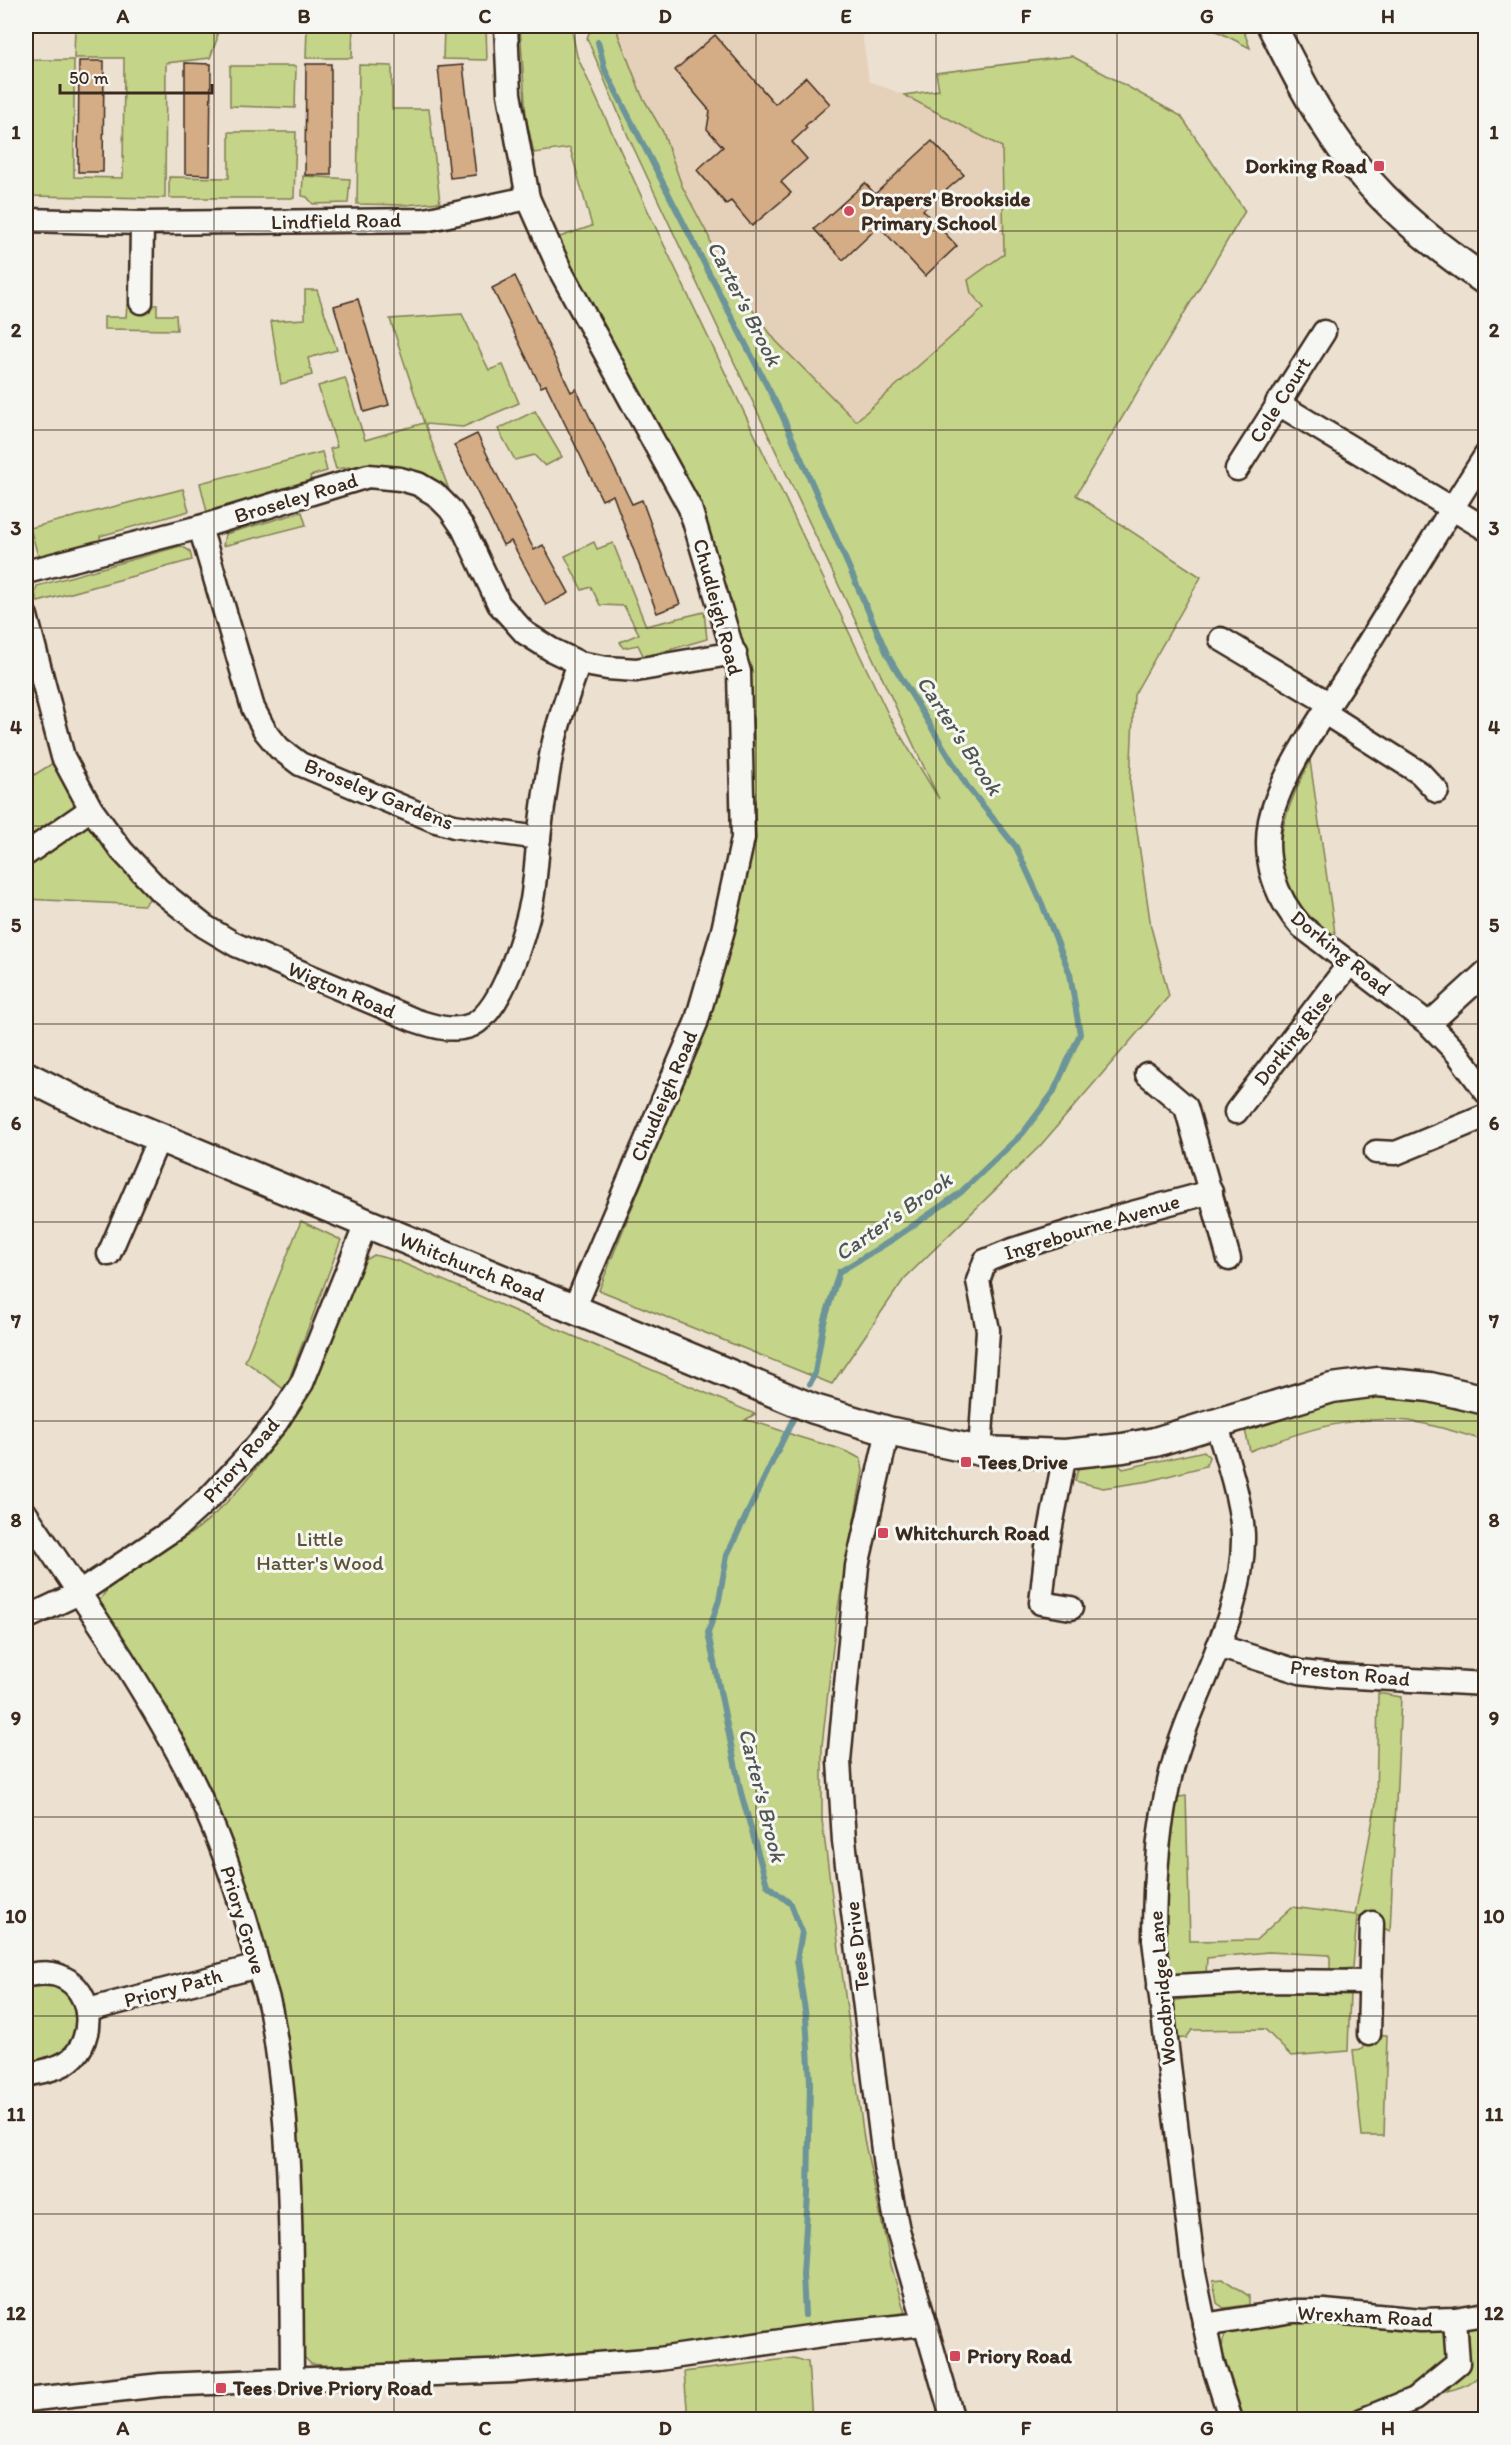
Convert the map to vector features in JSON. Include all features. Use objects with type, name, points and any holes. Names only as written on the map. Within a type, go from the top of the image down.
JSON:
[{"type":"street","name":"Chudleigh Road","points":[[506,26],[509,94],[528,198],[561,272],[690,508],[739,672],[742,838],[723,930],[696,1023],[574,1309]]},
{"type":"street","points":[[1272,26],[1334,138],[1381,196],[1443,251],[1485,281]]},
{"type":"street","name":"Lindfield Road","points":[[26,220],[142,223],[425,220],[528,198]]},
{"type":"street","points":[[141,302],[142,223]]},
{"type":"street","name":"Cole Court","points":[[1237,469],[1324,332]]},
{"type":"street","points":[[1277,403],[1485,529]]},
{"type":"street","name":"Dorking Road","points":[[1485,455],[1279,790],[1270,822],[1268,855],[1271,872],[1287,909],[1301,926],[1429,1024],[1457,1053],[1485,1092]]},
{"type":"street","name":"Broseley Road","points":[[26,572],[200,527],[368,476],[400,479],[418,484],[435,494],[450,508],[463,528],[499,604],[525,633],[552,650],[579,663],[636,670],[735,653]]},
{"type":"street","name":"Broseley Gardens","points":[[200,527],[253,708],[265,731],[279,748],[300,764],[436,821],[463,828],[539,838]]},
{"type":"street","name":"Wigton Road","points":[[26,616],[31,657],[63,757],[91,809],[122,852],[158,888],[204,926],[246,949],[414,1020],[438,1027],[455,1028],[471,1025],[494,1006],[501,994],[532,900],[553,747],[561,711],[579,663]]},
{"type":"street","points":[[1221,639],[1420,772],[1437,791]]},
{"type":"street","points":[[26,854],[91,809]]},
{"type":"street","name":"Dorking Rise","points":[[1236,1112],[1350,963]]},
{"type":"street","points":[[1429,1024],[1485,972]]},
{"type":"street","points":[[1147,1074],[1186,1107],[1229,1259]]},
{"type":"street","name":"Whitchurch Road","points":[[26,1076],[96,1112],[814,1409],[888,1431],[980,1451],[1065,1454],[1144,1444],[1332,1388],[1378,1382],[1430,1387],[1485,1397]]},
{"type":"street","points":[[1376,1152],[1396,1153],[1485,1116]]},
{"type":"street","points":[[109,1254],[159,1138]]},
{"type":"street","name":"Ingrebourne Avenue","points":[[980,1451],[988,1330],[978,1281],[985,1261],[1005,1252],[1099,1222],[1211,1192]]},
{"type":"street","name":"Priory Road","points":[[26,1618],[79,1593],[177,1527],[210,1497],[276,1423],[302,1383],[366,1224]]},
{"type":"street","name":"Woodbridge Lane","points":[[1216,1423],[1243,1532],[1240,1573],[1232,1607],[1186,1723],[1167,1787],[1154,1886],[1154,1940],[1194,2273],[1212,2361],[1231,2420]]},
{"type":"street","name":"Tees Drive","points":[[888,1431],[857,1566],[839,1761],[844,1841],[885,2166],[898,2230],[953,2420]]},
{"type":"street","points":[[1065,1454],[1047,1546],[1041,1603],[1071,1608]]},
{"type":"street","name":"Priory Grove","points":[[26,1514],[149,1700],[186,1767],[214,1832],[248,1926],[271,2011],[284,2111],[290,2227],[292,2379]]},
{"type":"street","name":"Preston Road","points":[[1218,1646],[1300,1672],[1485,1684]]},
{"type":"street","points":[[1369,2034],[1372,1923]]},
{"type":"street","name":"Priory Path","points":[[88,2010],[258,1966]]},
{"type":"street","points":[[26,1975],[51,1973],[65,1977],[77,1989],[88,2010],[83,2043],[71,2060],[65,2064],[26,2075]]},
{"type":"street","points":[[1159,1988],[1266,1981],[1370,1982]]},
{"type":"street","name":"Wrexham Road","points":[[1204,2325],[1265,2314],[1324,2311],[1389,2318],[1455,2319],[1485,2314]]},
{"type":"street","name":"Wrexham Road","points":[[1362,2420],[1414,2399],[1458,2362],[1455,2319]]},
{"type":"street","points":[[26,2400],[161,2385],[511,2371],[659,2359],[836,2333],[924,2324]]},
{"type":"shaded area","name":"Drapers' Brookside Primary School","points":[[618,26],[861,26],[869,81],[904,95],[1003,147],[1004,254],[971,293],[985,308],[856,421],[776,341],[715,260],[709,237],[682,186],[663,132],[642,96],[618,34]]},
{"type":"green space","points":[[75,26],[217,26],[217,39],[210,58],[166,63],[165,198],[26,196],[26,60],[74,60],[74,177],[123,178],[124,58],[74,58]]},
{"type":"green space","points":[[307,26],[353,26],[352,58],[306,58]]},
{"type":"green space","points":[[444,26],[486,26],[487,60],[443,59]]},
{"type":"green space","points":[[520,26],[571,26],[577,56],[655,226],[890,718],[939,799],[628,136],[587,38],[592,26],[618,26],[618,34],[642,96],[663,132],[682,186],[709,237],[715,260],[776,341],[856,421],[984,308],[971,293],[968,280],[1004,254],[1002,147],[904,95],[939,90],[936,73],[1072,56],[1181,116],[1245,211],[1076,495],[1201,577],[1134,695],[1130,783],[1151,927],[1169,996],[1040,1146],[904,1279],[832,1384],[599,1290],[693,1056],[727,963],[755,842],[749,669],[697,498],[585,299],[557,238],[592,226],[570,148],[534,153],[526,118]]},
{"type":"green space","points":[[1207,26],[1242,26],[1250,48]]},
{"type":"green space","points":[[359,65],[392,66],[392,109],[429,109],[440,202],[405,205],[357,204]]},
{"type":"green space","points":[[230,66],[296,66],[295,108],[230,106]]},
{"type":"green space","points":[[229,132],[296,132],[294,198],[169,198],[169,177],[229,178]]},
{"type":"green space","points":[[303,176],[350,179],[348,203],[313,204],[307,197],[302,196]]},
{"type":"green space","points":[[305,290],[317,290],[337,350],[308,358],[312,375],[281,384],[271,321],[305,319]]},
{"type":"green space","points":[[127,305],[157,305],[157,315],[176,315],[177,330],[104,329],[104,317],[126,317]]},
{"type":"green space","points":[[462,314],[489,370],[503,365],[519,403],[463,427],[425,424],[449,490],[424,477],[364,465],[336,469],[330,449],[337,447],[318,386],[345,378],[365,440],[424,423],[390,319]]},
{"type":"green space","points":[[535,411],[562,457],[545,466],[534,455],[515,460],[498,429]]},
{"type":"green space","points":[[322,452],[327,471],[310,476],[312,483],[207,512],[200,483]]},
{"type":"green space","points":[[183,489],[189,511],[100,536],[101,544],[39,559],[30,528]]},
{"type":"green space","points":[[302,512],[306,525],[223,546],[225,534]]},
{"type":"green space","points":[[594,542],[597,549],[613,543],[646,626],[704,612],[707,639],[644,657],[638,645],[623,648],[620,642],[639,634],[624,606],[600,605],[591,587],[582,590],[565,556]]},
{"type":"green space","points":[[181,546],[190,551],[192,560],[38,602],[35,594],[37,586]]},
{"type":"green space","points":[[1310,761],[1336,940],[1314,924],[1295,904],[1286,886],[1281,868],[1282,831],[1294,795]]},
{"type":"green space","points":[[53,763],[92,829],[154,894],[144,905],[26,899],[26,780]]},
{"type":"green space","points":[[301,1221],[341,1240],[285,1390],[245,1361]]},
{"type":"green space","name":"Little Hatter's Wood","points":[[374,1255],[398,1261],[755,1414],[745,1420],[839,1449],[861,1459],[863,1471],[836,1619],[822,1746],[822,1820],[864,2139],[891,2265],[905,2313],[752,2339],[631,2355],[368,2369],[311,2364],[304,2357],[254,1913],[102,1610],[100,1600],[116,1581],[202,1525],[249,1478],[270,1450],[306,1390],[364,1261]]},
{"type":"green space","points":[[1343,1398],[1419,1399],[1485,1413],[1485,1441],[1447,1429],[1388,1419],[1328,1426],[1250,1451],[1244,1426]]},
{"type":"green space","points":[[1204,1451],[1209,1457],[1206,1466],[1149,1481],[1103,1488],[1075,1481],[1079,1465],[1118,1464],[1123,1469]]},
{"type":"green space","points":[[1378,1693],[1401,1697],[1390,1931],[1357,1916],[1353,1968],[1330,1970],[1330,1955],[1268,1952],[1207,1958],[1206,1976],[1170,1977],[1162,1962],[1172,1798],[1186,1796],[1190,1941],[1256,1940],[1292,1907],[1355,1915],[1376,1803]]},
{"type":"green space","points":[[26,1975],[77,1989],[83,2043],[26,2075]]},
{"type":"green space","points":[[1266,1989],[1350,1992],[1348,2051],[1291,2056],[1265,2029],[1192,2030],[1186,2038],[1173,2039],[1170,2010],[1176,2000]]},
{"type":"green space","points":[[1369,2034],[1387,2035],[1384,2136],[1362,2136],[1353,2050],[1362,2049]]},
{"type":"green space","points":[[1223,2279],[1249,2296],[1249,2305],[1224,2308],[1217,2303],[1213,2280]]},
{"type":"green space","points":[[1310,2320],[1444,2330],[1447,2360],[1418,2385],[1336,2419],[1241,2419],[1223,2365],[1223,2343],[1226,2333]]},
{"type":"green space","points":[[1485,2326],[1485,2361],[1478,2376],[1472,2382],[1447,2391],[1463,2370],[1469,2328]]},
{"type":"green space","points":[[794,2358],[808,2362],[812,2419],[688,2419],[684,2372]]},
{"type":"building","points":[[715,35],[775,104],[806,77],[830,104],[805,126],[807,128],[792,142],[807,159],[781,182],[791,193],[752,226],[731,201],[726,204],[697,170],[723,147],[707,129],[710,111],[675,70]]},
{"type":"building","points":[[79,61],[104,61],[103,172],[78,172]]},
{"type":"building","points":[[185,63],[211,64],[210,175],[185,174]]},
{"type":"building","points":[[306,64],[331,64],[331,175],[305,175]]},
{"type":"building","points":[[463,65],[476,175],[450,178],[438,67]]},
{"type":"building","points":[[932,141],[964,175],[923,210],[957,246],[925,276],[879,226],[843,260],[814,229],[865,183],[875,194]]},
{"type":"building","points":[[515,276],[571,392],[576,389],[632,504],[642,500],[680,604],[657,613],[613,495],[602,500],[546,385],[541,387],[492,288]]},
{"type":"building","points":[[358,299],[389,405],[364,412],[334,306]]},
{"type":"building","points":[[477,434],[534,550],[543,545],[569,593],[546,605],[511,541],[503,545],[454,445]]},
{"type":"waterway","name":"Carter's Brook","points":[[598,42],[605,70],[782,415],[888,656],[967,786],[1016,847],[1070,974],[1080,1034],[1053,1093],[1023,1133],[960,1193],[892,1240],[839,1272],[823,1326],[815,1373],[810,1384]]},
{"type":"waterway","name":"Carter's Brook","points":[[798,1409],[727,1555],[719,1600],[708,1633],[741,1793],[767,1885],[791,1904],[802,1932],[797,1960],[806,2017],[810,2081],[808,2194],[803,2274],[805,2315]]},
{"type":"place","name":"Dorking Road","points":[[1379,166]]},
{"type":"place","name":"Drapers' Brookside Primary School","points":[[849,211]]},
{"type":"place","name":"Tees Drive","points":[[966,1462]]},
{"type":"place","name":"Whitchurch Road","points":[[883,1533]]},
{"type":"place","name":"Priory Road","points":[[955,2356]]},
{"type":"place","name":"Tees Drive Priory Road","points":[[221,2388]]}]
